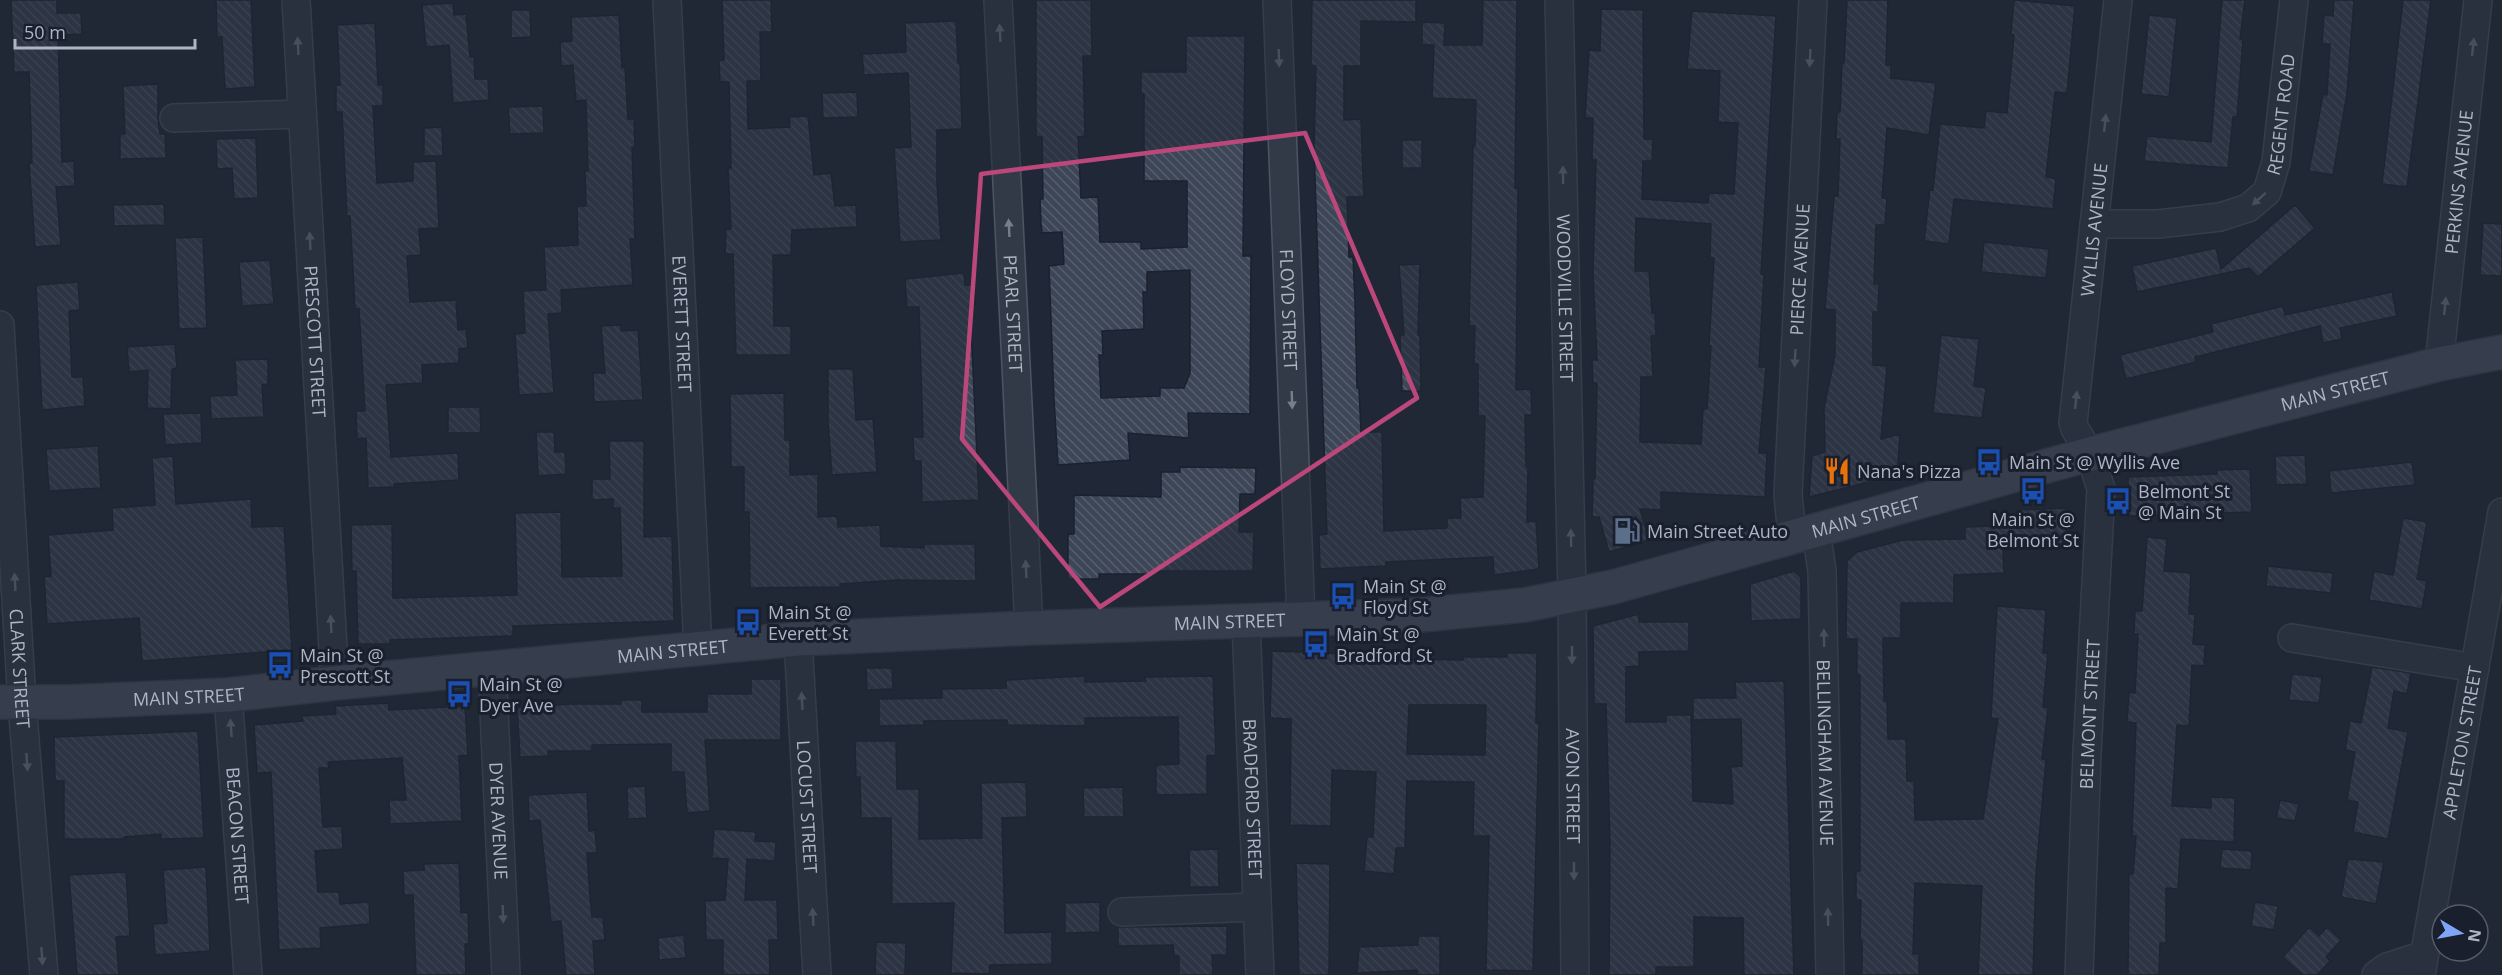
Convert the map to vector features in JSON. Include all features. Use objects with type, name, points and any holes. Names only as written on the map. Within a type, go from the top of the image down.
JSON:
[{"type":"main road","name":"MAIN STREET","points":[[11,703],[228,695],[492,667],[798,639],[1029,628],[1246,622],[1478,610],[1572,596],[1624,584],[2090,454],[2439,364],[2502,352]]},
{"type":"street","name":"PRESCOTT STREET","points":[[296,0],[335,683]]},
{"type":"street","name":"EVERETT STREET","points":[[667,0],[698,648]]},
{"type":"street","name":"PEARL STREET","points":[[999,0],[1029,628]]},
{"type":"street","name":"FLOYD STREET","points":[[1277,0],[1300,619]]},
{"type":"street","name":"WOODVILLE STREET","points":[[1559,0],[1572,596]]},
{"type":"street","name":"PIERCE AVENUE","points":[[1804,534],[1788,494],[1813,0]]},
{"type":"street","name":"WYLLIS AVENUE","points":[[2090,454],[2074,429],[2073,423],[2118,0]]},
{"type":"street","name":"REGENT ROAD","points":[[2094,224],[2158,224],[2220,218],[2248,208],[2267,192],[2276,162],[2294,0]]},
{"type":"street","name":"PERKINS AVENUE","points":[[2439,364],[2478,0]]},
{"type":"street","points":[[174,118],[301,114]]},
{"type":"street","name":"CLARK STREET","points":[[0,325],[11,703],[44,975]]},
{"type":"street","name":"BELMONT STREET","points":[[2079,975],[2087,753],[2101,489],[2090,454]]},
{"type":"street","name":"APPLETON STREET","points":[[2422,965],[2502,512]]},
{"type":"street","name":"BELLINGHAM AVENUE","points":[[1804,534],[1822,571],[1830,975]]},
{"type":"street","name":"AVON STREET","points":[[1572,596],[1575,975]]},
{"type":"street","name":"BRADFORD STREET","points":[[1246,622],[1260,975]]},
{"type":"street","points":[[2292,638],[2475,668]]},
{"type":"street","name":"LOCUST STREET","points":[[798,639],[817,975]]},
{"type":"street","name":"DYER AVENUE","points":[[492,667],[506,975]]},
{"type":"street","name":"BEACON STREET","points":[[228,695],[248,975]]},
{"type":"street","points":[[1122,912],[1257,907]]},
{"type":"street","points":[[2376,975],[2387,968],[2422,965]]},
{"type":"highlighted area","points":[[1305,133],[1417,398],[1100,607],[962,439],[981,174]]},
{"type":"building","points":[[11,0],[57,0],[57,13],[81,13],[82,34],[58,35],[62,162],[74,161],[75,186],[56,187],[61,245],[35,247],[29,163],[32,163],[29,72],[14,72]]},
{"type":"building","points":[[216,0],[251,0],[255,87],[225,89],[222,37],[217,37]]},
{"type":"building","points":[[722,0],[771,0],[772,32],[760,32],[761,81],[747,81],[748,129],[790,127],[789,117],[808,116],[814,175],[831,173],[835,206],[856,205],[857,227],[792,230],[791,255],[773,255],[774,326],[791,326],[791,355],[736,355],[733,254],[725,254],[726,229],[731,229],[728,168],[731,168],[729,82],[720,82],[719,60],[724,60]]},
{"type":"building","points":[[1036,0],[1091,0],[1092,56],[1083,56],[1085,136],[1078,137],[1081,198],[1098,197],[1100,242],[1141,242],[1141,249],[1187,247],[1187,181],[1144,181],[1144,94],[1141,94],[1141,72],[1186,72],[1186,36],[1245,36],[1243,256],[1251,256],[1250,414],[1188,413],[1189,438],[1128,433],[1130,460],[1058,465],[1049,266],[1064,264],[1062,232],[1042,233],[1040,199],[1043,199],[1042,137],[1036,137]],"holes":[[[1190,270],[1190,373],[1184,388],[1160,388],[1160,396],[1101,398],[1099,355],[1103,355],[1102,331],[1144,329],[1143,292],[1147,292],[1147,272]]]},
{"type":"building","points":[[1312,0],[1416,0],[1416,22],[1361,21],[1361,66],[1344,66],[1344,120],[1361,119],[1364,197],[1347,197],[1349,257],[1353,257],[1357,388],[1359,388],[1361,432],[1382,432],[1384,531],[1447,528],[1447,518],[1461,518],[1460,498],[1483,497],[1485,416],[1478,416],[1478,364],[1474,364],[1475,326],[1469,326],[1476,100],[1432,98],[1434,45],[1422,45],[1422,22],[1445,23],[1444,45],[1482,45],[1483,0],[1517,0],[1516,390],[1531,389],[1532,415],[1525,415],[1526,467],[1528,467],[1527,522],[1536,521],[1539,569],[1494,575],[1493,557],[1386,562],[1386,566],[1320,569],[1319,535],[1327,534],[1314,148],[1316,66],[1311,65]]},
{"type":"building","points":[[1847,0],[1888,0],[1886,65],[1891,65],[1891,78],[1936,83],[1929,135],[1887,128],[1882,198],[1887,198],[1885,225],[1876,225],[1874,284],[1879,284],[1878,312],[1873,312],[1873,365],[1887,366],[1881,439],[1900,434],[1897,475],[1809,497],[1812,456],[1825,452],[1824,408],[1835,355],[1835,310],[1825,309],[1834,196],[1838,196],[1840,139],[1836,139],[1837,112],[1840,112]]},
{"type":"building","points":[[2014,0],[2075,6],[2067,93],[2055,92],[2046,177],[2056,179],[2053,209],[1954,199],[1949,244],[1924,241],[1930,189],[1933,190],[1940,124],[1984,128],[1986,111],[2007,113],[2014,35],[2011,34]]},
{"type":"building","points":[[2222,0],[2245,0],[2240,39],[2243,40],[2237,117],[2233,117],[2228,168],[2144,161],[2147,136],[2211,142]]},
{"type":"building","points":[[2334,0],[2354,0],[2347,94],[2333,175],[2309,171],[2323,94],[2327,95],[2330,44],[2322,44],[2324,15],[2333,16]]},
{"type":"building","points":[[2403,0],[2431,0],[2407,187],[2382,184]]},
{"type":"building","points":[[453,3],[454,15],[466,14],[470,57],[474,57],[475,79],[488,79],[489,100],[453,103],[449,45],[426,47],[422,5]]},
{"type":"building","points":[[1601,9],[1643,10],[1644,139],[1653,139],[1652,161],[1643,161],[1642,199],[1708,203],[1709,193],[1734,194],[1738,123],[1718,122],[1720,71],[1687,69],[1692,11],[1776,16],[1761,274],[1764,274],[1759,367],[1766,367],[1759,453],[1767,453],[1765,497],[1661,492],[1661,510],[1640,509],[1649,540],[1609,552],[1599,517],[1592,517],[1597,383],[1593,383],[1592,360],[1597,360],[1593,273],[1596,160],[1592,160],[1593,118],[1585,118],[1589,50],[1600,51]],"holes":[[[1636,218],[1711,224],[1710,258],[1714,258],[1709,346],[1711,346],[1707,409],[1703,409],[1701,444],[1640,442],[1641,377],[1653,377],[1651,336],[1656,336],[1649,271],[1635,271]]]},
{"type":"building","points":[[511,10],[530,10],[531,37],[511,38]]},
{"type":"building","points":[[619,15],[628,119],[634,119],[635,147],[632,147],[635,239],[630,239],[633,285],[561,290],[562,313],[548,314],[554,393],[519,395],[515,334],[525,333],[523,291],[546,290],[544,247],[578,245],[577,206],[586,206],[585,171],[588,171],[586,100],[576,101],[573,65],[561,66],[560,42],[572,41],[571,17]]},
{"type":"building","points":[[2149,15],[2177,18],[2169,97],[2141,94]]},
{"type":"building","points":[[956,21],[962,129],[937,130],[937,184],[941,240],[900,242],[894,148],[911,147],[908,73],[864,75],[862,54],[906,52],[905,23]]},
{"type":"building","points":[[375,23],[378,85],[383,85],[383,106],[373,106],[377,183],[413,181],[413,162],[436,161],[439,228],[419,229],[421,255],[407,256],[410,302],[456,300],[458,330],[466,329],[468,348],[459,349],[459,363],[422,365],[423,383],[386,385],[391,457],[458,453],[459,480],[368,488],[366,438],[357,439],[356,411],[365,411],[359,309],[355,309],[350,216],[347,216],[342,112],[336,112],[336,85],[340,85],[337,25]]},
{"type":"building","points":[[158,84],[158,119],[160,134],[165,134],[166,158],[120,159],[120,134],[125,134],[123,86]]},
{"type":"building","points":[[857,92],[858,117],[823,118],[822,93]]},
{"type":"building","points":[[543,106],[544,133],[510,134],[508,107]]},
{"type":"building","points":[[442,127],[443,156],[424,156],[424,128]]},
{"type":"building","points":[[256,138],[258,198],[234,199],[232,168],[217,169],[216,139]]},
{"type":"building","points":[[1402,140],[1422,140],[1422,168],[1402,168]]},
{"type":"building","points":[[164,204],[165,225],[114,226],[113,205]]},
{"type":"building","points":[[2295,205],[2315,228],[2258,277],[2249,268],[2137,292],[2132,266],[2216,248],[2221,269]]},
{"type":"building","points":[[2483,223],[2502,224],[2502,276],[2480,275]]},
{"type":"building","points":[[203,237],[207,328],[179,329],[175,238]]},
{"type":"building","points":[[1984,242],[2049,249],[2046,278],[1981,272]]},
{"type":"building","points":[[270,260],[274,304],[242,306],[239,262]]},
{"type":"building","points":[[1420,264],[1418,335],[1420,335],[1421,391],[1402,391],[1400,335],[1404,335],[1399,265]]},
{"type":"building","points":[[964,273],[965,285],[974,285],[975,304],[970,304],[979,500],[922,502],[921,461],[914,461],[913,437],[923,437],[919,307],[907,307],[905,279]]},
{"type":"building","points":[[78,282],[80,310],[69,311],[72,377],[83,377],[85,406],[42,410],[36,285]]},
{"type":"building","points":[[2392,292],[2397,316],[2340,328],[2342,339],[2323,343],[2320,326],[2195,357],[2196,362],[2126,379],[2120,355],[2213,332],[2211,324],[2283,306],[2285,315]]},
{"type":"building","points":[[621,325],[621,331],[638,330],[643,400],[594,402],[593,373],[605,373],[601,326]]},
{"type":"building","points":[[1941,335],[1979,339],[1974,386],[1986,388],[1982,418],[1933,413]]},
{"type":"building","points":[[175,344],[177,368],[172,369],[171,409],[147,408],[148,370],[129,372],[127,347]]},
{"type":"building","points":[[268,359],[268,384],[262,385],[264,417],[211,419],[210,396],[237,395],[235,360]]},
{"type":"building","points":[[828,369],[853,369],[856,420],[873,419],[877,472],[832,475],[828,422]]},
{"type":"building","points":[[784,393],[785,440],[790,440],[790,475],[818,474],[818,517],[837,516],[838,527],[880,525],[881,546],[924,548],[924,544],[975,544],[976,581],[897,580],[840,584],[840,587],[750,588],[749,512],[744,512],[744,467],[731,467],[730,394]]},
{"type":"building","points":[[448,407],[480,407],[481,433],[448,433]]},
{"type":"building","points":[[201,413],[202,443],[165,445],[163,414]]},
{"type":"building","points":[[536,432],[554,432],[555,452],[565,452],[566,474],[538,476]]},
{"type":"building","points":[[609,441],[644,441],[644,537],[672,536],[674,621],[513,626],[513,636],[390,640],[390,644],[358,644],[356,571],[352,571],[351,525],[392,524],[393,598],[517,595],[515,513],[561,512],[562,577],[622,576],[620,508],[613,508],[613,499],[592,500],[592,479],[610,479]]},
{"type":"building","points":[[98,446],[101,488],[49,491],[46,449]]},
{"type":"building","points":[[2305,455],[2307,484],[2276,485],[2275,456]]},
{"type":"building","points":[[173,456],[176,504],[251,499],[252,527],[284,526],[292,650],[142,661],[139,618],[47,624],[44,577],[51,576],[48,535],[113,530],[112,508],[155,505],[152,458]]},
{"type":"building","points":[[2412,462],[2415,485],[2331,493],[2329,471]]},
{"type":"building","points":[[1180,467],[1256,468],[1255,494],[1240,494],[1239,532],[1254,532],[1253,571],[1152,571],[1152,574],[1099,574],[1099,579],[1068,579],[1068,534],[1074,534],[1074,495],[1161,497],[1161,472],[1180,472]]},
{"type":"building","points":[[2250,469],[2252,512],[2129,516],[2128,477],[2217,474],[2217,470]]},
{"type":"building","points":[[2066,508],[2067,547],[2003,550],[2004,573],[1954,575],[1954,603],[1901,603],[1901,638],[1883,638],[1884,701],[1887,701],[1888,739],[1906,739],[1907,781],[1914,781],[1915,820],[1983,819],[1998,719],[1991,718],[1997,606],[2046,610],[2043,653],[2048,653],[2043,707],[2048,708],[2042,759],[2046,760],[2036,873],[2033,975],[1978,975],[1982,886],[1915,883],[1913,954],[1919,954],[1919,975],[1862,975],[1861,900],[1856,900],[1856,871],[1860,871],[1860,675],[1857,675],[1857,639],[1846,639],[1847,561],[1857,552],[1903,540],[1965,539],[1965,527],[2019,525],[2018,510]]},
{"type":"building","points":[[2403,518],[2427,522],[2417,579],[2427,581],[2422,609],[2369,600],[2374,571],[2393,575]]},
{"type":"building","points":[[2147,537],[2167,539],[2164,571],[2191,573],[2189,614],[2195,614],[2193,644],[2205,645],[2204,666],[2192,665],[2189,726],[2177,725],[2172,806],[2211,808],[2211,797],[2235,798],[2234,842],[2181,839],[2178,889],[2166,888],[2166,943],[2160,943],[2159,975],[2128,975],[2129,874],[2133,874],[2136,836],[2132,836],[2136,723],[2127,722],[2129,692],[2135,693],[2138,634],[2134,634],[2135,611],[2142,611]]},
{"type":"building","points":[[2268,566],[2333,573],[2331,593],[2266,586]]},
{"type":"building","points":[[1794,571],[1801,577],[1801,619],[1751,621],[1750,584]]},
{"type":"building","points":[[1639,614],[1639,622],[1689,622],[1689,651],[1639,652],[1639,666],[1626,667],[1626,722],[1666,722],[1666,715],[1691,715],[1693,801],[1733,804],[1731,767],[1742,766],[1741,719],[1693,720],[1693,698],[1736,698],[1735,682],[1784,681],[1794,975],[1744,975],[1743,918],[1694,917],[1694,967],[1656,967],[1656,975],[1609,975],[1610,843],[1606,704],[1594,704],[1593,626]]},
{"type":"building","points":[[1272,651],[1463,660],[1463,657],[1507,657],[1507,653],[1537,653],[1536,723],[1539,723],[1533,971],[1486,970],[1489,836],[1473,836],[1474,782],[1407,781],[1405,848],[1396,848],[1394,874],[1364,871],[1367,837],[1373,837],[1376,772],[1332,770],[1331,826],[1290,825],[1291,719],[1270,718]],"holes":[[[1409,705],[1486,705],[1485,755],[1407,754]]]},
{"type":"building","points":[[2372,667],[2411,673],[2407,694],[2394,691],[2388,728],[2408,732],[2388,839],[2353,832],[2358,802],[2347,800],[2355,752],[2345,750],[2350,721],[2361,723]]},
{"type":"building","points":[[866,668],[892,668],[893,689],[867,690]]},
{"type":"building","points":[[2292,674],[2322,677],[2319,703],[2289,700]]},
{"type":"building","points":[[1084,676],[1085,682],[1146,681],[1145,677],[1213,676],[1216,755],[1207,756],[1207,794],[1156,795],[1156,765],[1179,764],[1178,717],[1085,718],[1085,726],[1007,725],[1007,720],[924,721],[924,725],[879,726],[879,699],[942,698],[942,689],[1006,688],[1006,680]]},
{"type":"building","points":[[751,679],[781,679],[781,740],[705,740],[710,811],[687,813],[684,772],[671,772],[671,744],[592,745],[592,751],[548,751],[548,756],[520,757],[517,708],[571,704],[621,704],[621,700],[642,700],[642,712],[707,712],[707,694],[751,694]]},
{"type":"building","points":[[389,703],[389,710],[465,706],[468,755],[459,756],[462,821],[390,824],[389,800],[406,800],[402,758],[328,762],[329,768],[319,768],[323,827],[342,826],[343,849],[315,851],[318,892],[339,892],[340,904],[369,902],[370,924],[320,928],[321,948],[279,950],[271,772],[257,773],[254,725],[303,721],[302,716],[336,714],[335,706]]},
{"type":"building","points":[[198,731],[204,838],[161,839],[161,834],[124,837],[124,839],[64,839],[64,781],[55,781],[54,737]]},
{"type":"building","points":[[855,741],[896,741],[897,789],[919,789],[919,839],[982,838],[981,783],[1026,782],[1027,817],[1002,818],[1005,933],[1052,932],[1052,964],[990,965],[989,974],[951,973],[954,903],[892,904],[891,818],[861,818],[860,777],[856,777]]},
{"type":"building","points":[[645,786],[647,818],[628,819],[627,787]]},
{"type":"building","points":[[1123,787],[1124,817],[1084,817],[1083,788]]},
{"type":"building","points":[[587,792],[589,831],[595,830],[597,853],[587,853],[592,917],[603,917],[605,940],[593,941],[595,975],[566,975],[561,921],[551,922],[540,820],[529,821],[528,795]]},
{"type":"building","points":[[2280,800],[2299,804],[2295,821],[2276,818]]},
{"type":"building","points":[[714,829],[756,832],[755,841],[776,842],[775,861],[747,859],[745,900],[777,900],[778,940],[769,940],[770,975],[723,975],[723,940],[706,940],[705,901],[725,900],[728,859],[712,858]]},
{"type":"building","points":[[1218,849],[1219,887],[1190,887],[1189,850]]},
{"type":"building","points":[[2222,849],[2252,851],[2251,870],[2220,868]]},
{"type":"building","points":[[2348,859],[2384,862],[2376,904],[2341,897]]},
{"type":"building","points":[[459,863],[461,913],[468,912],[469,944],[465,944],[466,975],[416,975],[413,895],[404,895],[403,871],[424,870],[424,864]]},
{"type":"building","points":[[1296,863],[1330,864],[1329,975],[1299,975]]},
{"type":"building","points":[[206,867],[210,951],[155,955],[153,924],[167,923],[163,870]]},
{"type":"building","points":[[126,872],[130,936],[116,937],[119,975],[77,975],[69,875]]},
{"type":"building","points":[[1100,902],[1100,932],[1065,933],[1065,903]]},
{"type":"building","points":[[2255,902],[2278,906],[2274,930],[2251,926]]},
{"type":"building","points":[[1227,926],[1227,955],[1212,955],[1213,975],[1179,975],[1179,956],[1174,956],[1173,945],[1118,946],[1118,927]]},
{"type":"building","points":[[2309,927],[2319,936],[2327,927],[2341,940],[2326,957],[2330,961],[2317,975],[2303,975],[2283,957]]},
{"type":"building","points":[[684,935],[686,958],[659,960],[658,938]]},
{"type":"building","points":[[1418,936],[1440,936],[1440,975],[1417,975],[1417,970],[1357,973],[1359,947],[1418,945]]},
{"type":"building","points":[[876,942],[906,943],[905,975],[875,975]]},
{"type":"place","name":"Main St @ Wyllis Ave","points":[[1989,462]]},
{"type":"place","name":"Nana's Pizza","points":[[1837,471]]},
{"type":"place","name":"Main St @ Belmont St","points":[[2033,491]]},
{"type":"place","name":"Belmont St @ Main St","points":[[2118,501]]},
{"type":"place","name":"Main Street Auto","points":[[1627,531]]},
{"type":"place","name":"Main St @ Floyd St","points":[[1343,596]]},
{"type":"place","name":"Main St @ Everett St","points":[[748,622]]},
{"type":"place","name":"Main St @ Bradford St","points":[[1316,644]]},
{"type":"place","name":"Main St @ Prescott St","points":[[280,665]]},
{"type":"place","name":"Main St @ Dyer Ave","points":[[459,694]]}]
